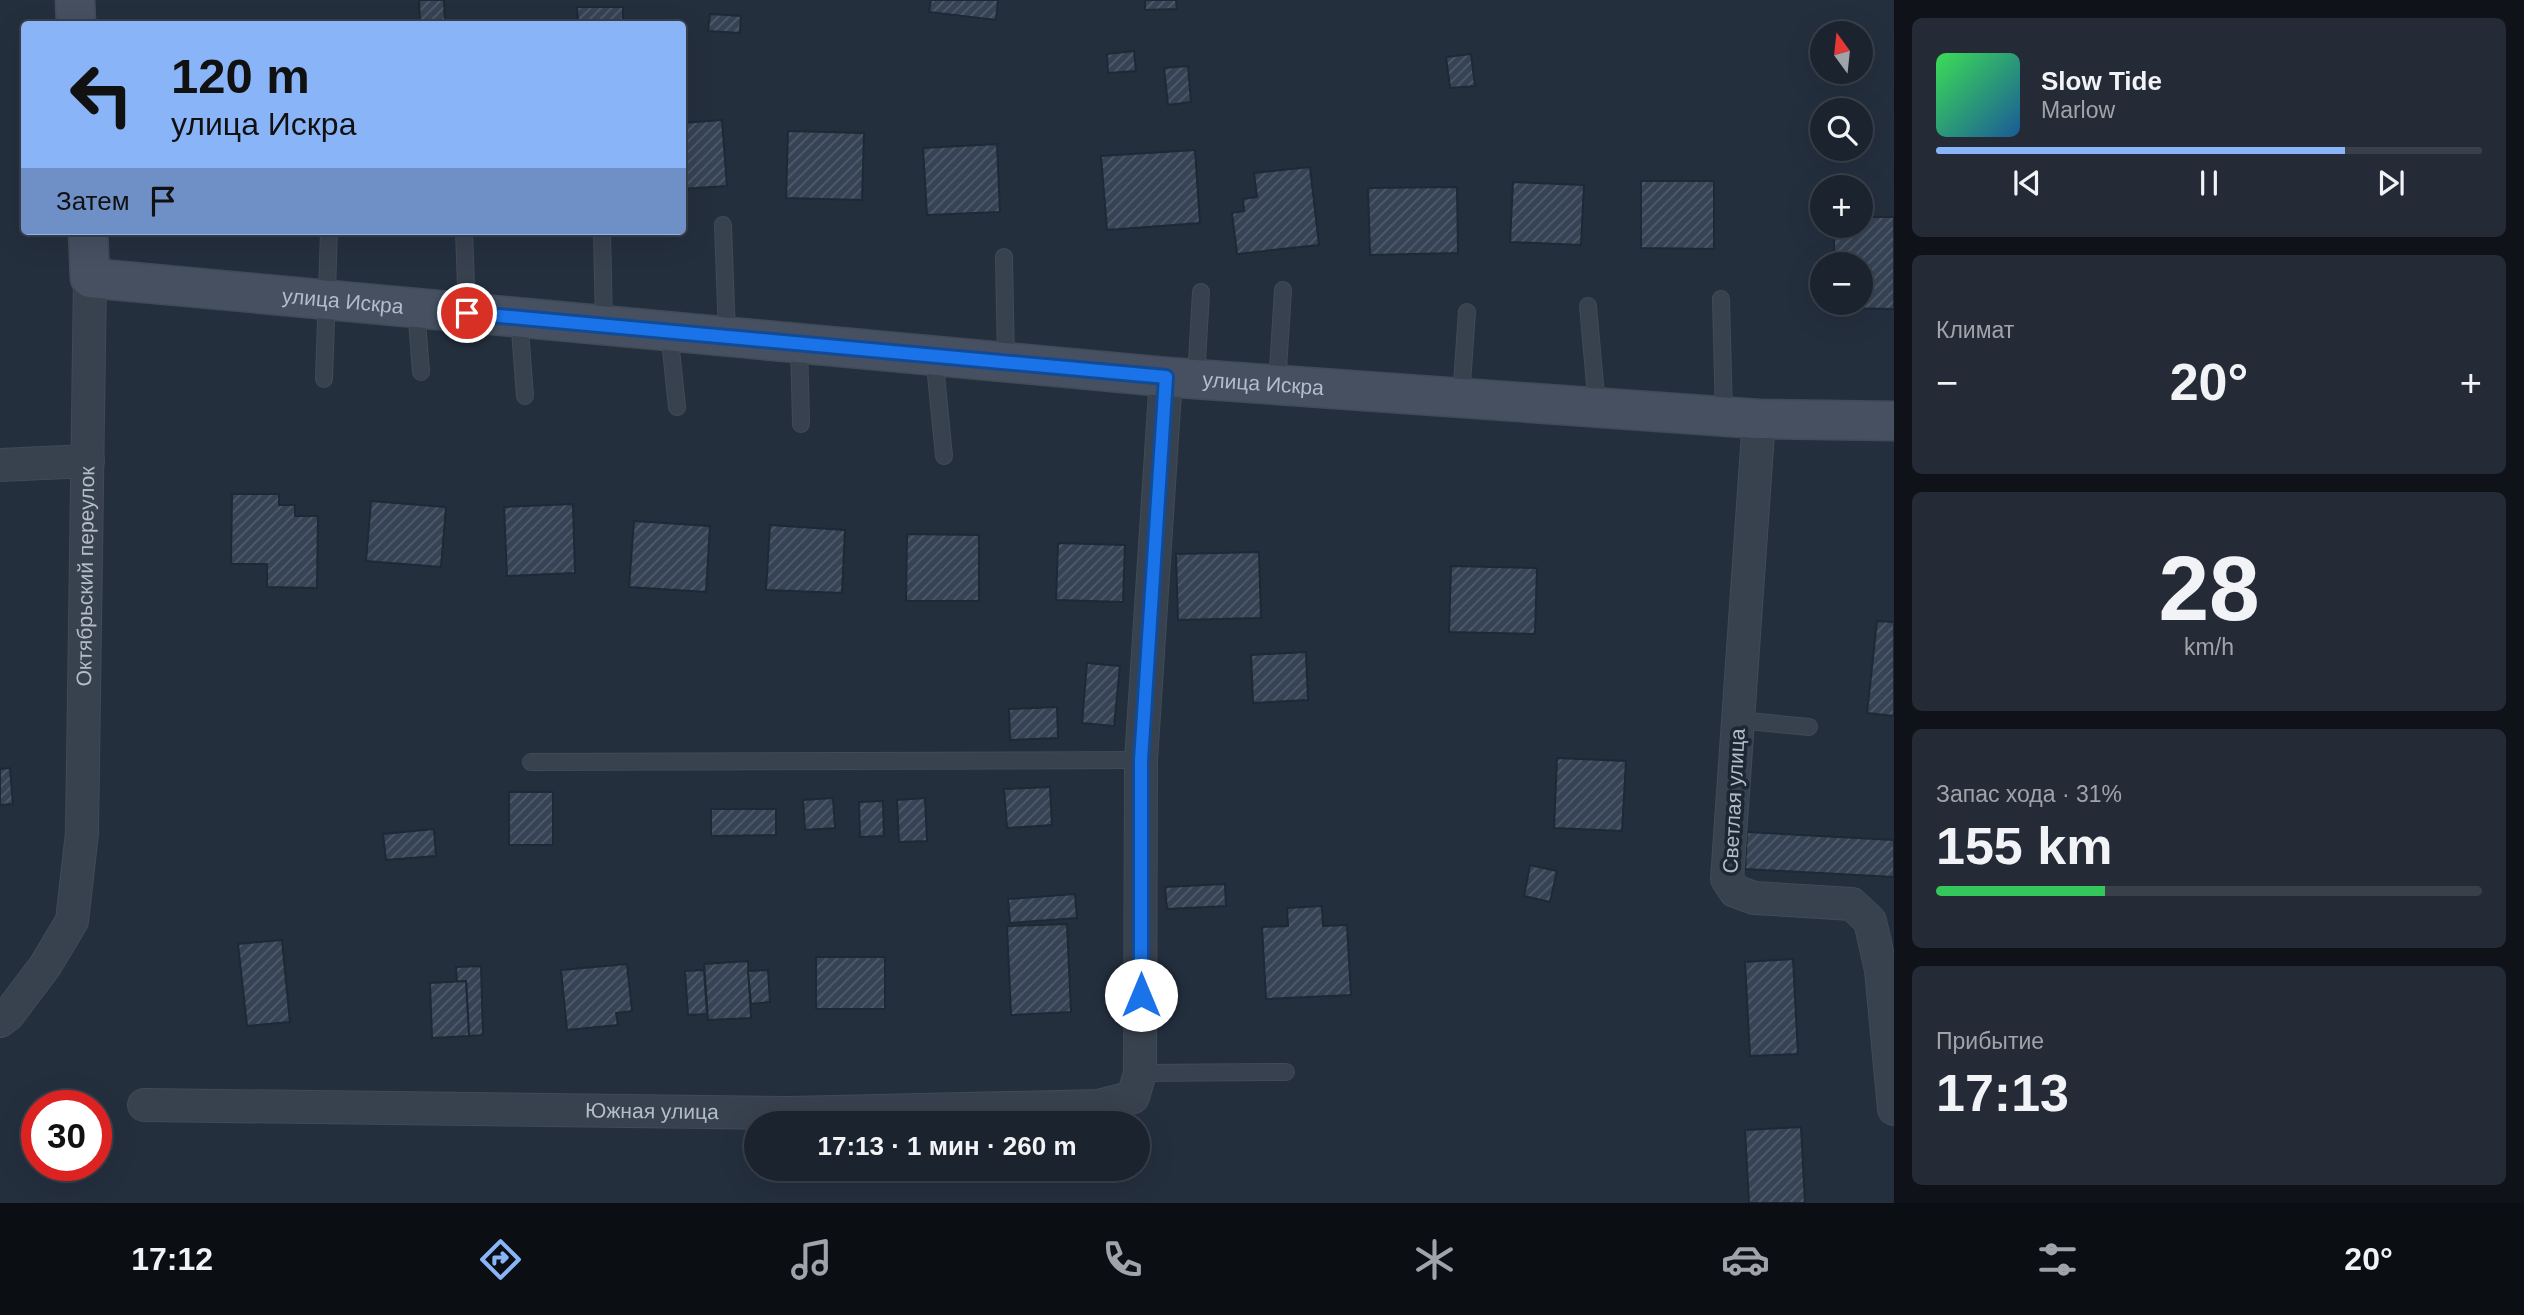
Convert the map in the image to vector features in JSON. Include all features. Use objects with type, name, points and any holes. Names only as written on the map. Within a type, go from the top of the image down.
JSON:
[{"type":"street","points":[[75,0],[76,21]]},
{"type":"street","name":"Октябрьский переулок","points":[[0,1021],[8,1015],[45,966],[72,921],[82,833],[90,278],[88,235]]},
{"type":"street","name":"улица Искра","points":[[90,278],[1181,378],[1741,417],[1894,421]]},
{"type":"street","points":[[1140,1073],[1141,760],[1181,378]]},
{"type":"street","name":"Светлая улица","points":[[1741,417],[1738,720],[1727,879],[1735,891],[1754,898],[1852,904],[1870,921],[1881,970],[1894,1109]]},
{"type":"street","points":[[0,465],[88,461]]},
{"type":"street","name":"Южная улица","points":[[144,1105],[776,1112],[1099,1106],[1133,1097],[1140,1073]]},
{"type":"lane","points":[[723,225],[727,336]]},
{"type":"lane","points":[[324,379],[329,235]]},
{"type":"lane","points":[[464,235],[467,313]]},
{"type":"lane","points":[[602,235],[604,325]]},
{"type":"lane","points":[[1004,257],[1006,362]]},
{"type":"lane","points":[[1277,385],[1283,290]]},
{"type":"lane","points":[[1181,378],[1201,292]]},
{"type":"lane","points":[[1721,299],[1741,417]]},
{"type":"lane","points":[[1588,306],[1597,407]]},
{"type":"lane","points":[[416,308],[421,372]]},
{"type":"lane","points":[[1461,397],[1467,312]]},
{"type":"lane","points":[[519,317],[525,396]]},
{"type":"lane","points":[[669,331],[677,407]]},
{"type":"lane","points":[[799,343],[801,424]]},
{"type":"lane","points":[[933,355],[944,456]]},
{"type":"lane","points":[[1738,720],[1809,727]]},
{"type":"lane","points":[[531,762],[1141,760]]},
{"type":"lane","points":[[1140,1073],[1286,1072]]},
{"type":"building","points":[[419,0],[444,0],[445,21],[420,21]]},
{"type":"building","points":[[931,0],[998,0],[996,20],[929,12]]},
{"type":"building","points":[[1145,0],[1176,0],[1177,9],[1145,10]]},
{"type":"building","points":[[577,7],[623,7],[623,21],[578,21]]},
{"type":"building","points":[[710,14],[741,16],[740,33],[708,31]]},
{"type":"building","points":[[1134,51],[1136,71],[1108,73],[1107,54]]},
{"type":"building","points":[[1471,54],[1475,86],[1450,88],[1446,57]]},
{"type":"building","points":[[1188,66],[1191,102],[1168,105],[1164,68]]},
{"type":"building","points":[[722,120],[727,186],[686,189],[686,123]]},
{"type":"building","points":[[788,131],[864,133],[862,200],[786,198]]},
{"type":"building","points":[[997,144],[1000,212],[927,215],[923,148]]},
{"type":"building","points":[[1195,150],[1200,223],[1107,230],[1101,156]]},
{"type":"building","points":[[1310,167],[1319,245],[1237,254],[1232,213],[1244,211],[1243,199],[1257,197],[1254,173]]},
{"type":"building","points":[[1641,181],[1714,181],[1714,249],[1641,248]]},
{"type":"building","points":[[1513,182],[1584,185],[1581,245],[1510,242]]},
{"type":"building","points":[[1457,187],[1458,253],[1370,255],[1368,188]]},
{"type":"building","points":[[1873,217],[1894,217],[1894,309],[1873,309],[1873,252],[1834,252],[1834,238],[1873,238]]},
{"type":"building","points":[[232,494],[279,494],[279,505],[295,505],[295,516],[318,516],[317,588],[267,587],[267,564],[231,564]]},
{"type":"building","points":[[371,501],[446,507],[441,567],[366,561]]},
{"type":"building","points":[[573,504],[575,573],[507,576],[504,507]]},
{"type":"building","points":[[634,521],[710,526],[706,592],[629,587]]},
{"type":"building","points":[[770,525],[845,530],[842,593],[766,590]]},
{"type":"building","points":[[907,534],[979,535],[979,601],[906,601]]},
{"type":"building","points":[[1058,543],[1125,545],[1123,602],[1056,600]]},
{"type":"building","points":[[1259,552],[1261,618],[1178,620],[1176,554]]},
{"type":"building","points":[[1451,566],[1537,568],[1535,634],[1449,632]]},
{"type":"building","points":[[1877,621],[1894,622],[1894,716],[1867,713]]},
{"type":"building","points":[[1306,652],[1308,700],[1253,703],[1251,655]]},
{"type":"building","points":[[1087,663],[1120,666],[1114,726],[1082,723]]},
{"type":"building","points":[[1057,707],[1058,738],[1010,740],[1009,709]]},
{"type":"building","points":[[1557,758],[1626,761],[1622,831],[1554,828]]},
{"type":"building","points":[[10,768],[13,804],[0,805],[0,769]]},
{"type":"building","points":[[1050,787],[1052,825],[1007,828],[1004,789]]},
{"type":"building","points":[[509,792],[553,792],[553,845],[509,845]]},
{"type":"building","points":[[833,798],[835,828],[805,830],[803,800]]},
{"type":"building","points":[[925,798],[927,841],[899,842],[897,800]]},
{"type":"building","points":[[883,801],[884,836],[860,837],[859,802]]},
{"type":"building","points":[[711,809],[776,809],[776,835],[711,836]]},
{"type":"building","points":[[434,829],[436,856],[386,860],[383,834]]},
{"type":"building","points":[[1747,832],[1894,840],[1894,877],[1745,869]]},
{"type":"building","points":[[1530,865],[1557,871],[1550,902],[1524,896]]},
{"type":"building","points":[[1225,884],[1226,906],[1167,909],[1165,887]]},
{"type":"building","points":[[1075,894],[1077,918],[1010,923],[1008,899]]},
{"type":"building","points":[[1322,906],[1323,926],[1347,925],[1351,995],[1266,999],[1262,927],[1288,926],[1287,908]]},
{"type":"building","points":[[1067,924],[1071,1012],[1011,1015],[1007,926]]},
{"type":"building","points":[[282,940],[290,1022],[247,1026],[238,944]]},
{"type":"building","points":[[816,957],[885,957],[885,1009],[816,1009]]},
{"type":"building","points":[[1793,959],[1798,1054],[1750,1056],[1745,962]]},
{"type":"building","points":[[748,961],[751,1018],[708,1020],[704,964]]},
{"type":"building","points":[[627,964],[632,1011],[616,1013],[618,1025],[567,1030],[561,970]]},
{"type":"building","points":[[481,966],[483,1035],[469,1036],[466,981],[457,982],[456,967]]},
{"type":"building","points":[[704,970],[707,1014],[688,1015],[685,971]]},
{"type":"building","points":[[768,970],[770,1002],[751,1004],[748,971]]},
{"type":"building","points":[[466,981],[469,1036],[432,1038],[430,983]]},
{"type":"building","points":[[1801,1127],[1805,1203],[1749,1203],[1745,1130]]},
{"type":"route","points":[[467,313],[1166,377],[1141,760],[1141,995]]}]
